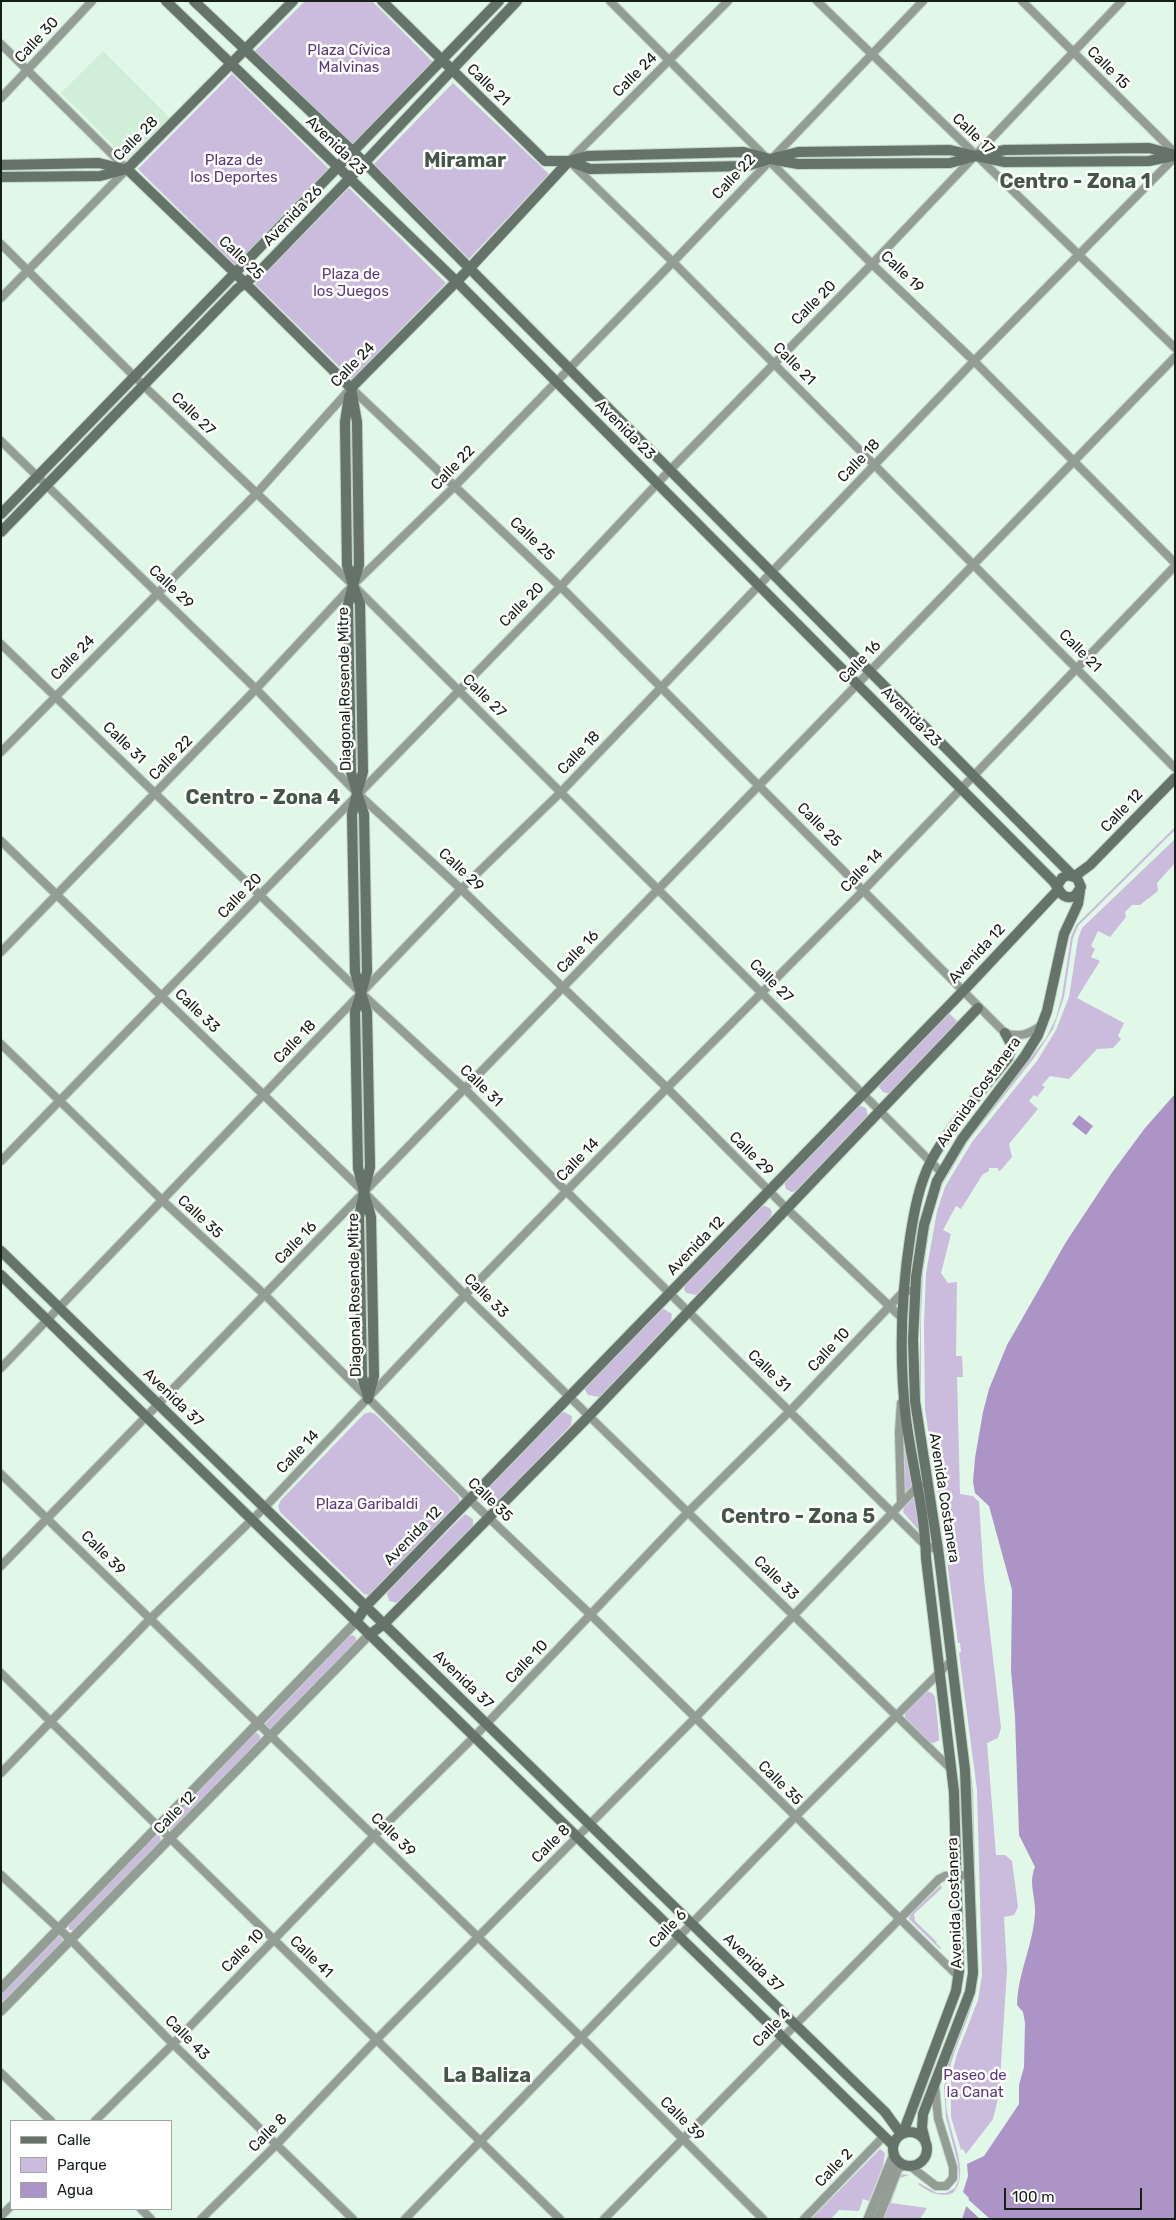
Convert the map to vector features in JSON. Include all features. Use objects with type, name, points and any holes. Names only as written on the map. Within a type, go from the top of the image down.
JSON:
[{"type":"main road","name":"Avenida 23","points":[[166,1],[456,281],[961,788],[1058,888]]},
{"type":"main road","name":"Avenida 23","points":[[194,1],[350,154],[365,163],[468,269],[1073,876]]},
{"type":"main road","name":"Calle 28","points":[[127,169],[293,1]]},
{"type":"main road","name":"Calle 21","points":[[382,1],[545,161],[569,161]]},
{"type":"main road","name":"Avenida 26","points":[[1,514],[499,1]]},
{"type":"main road","name":"Avenida 26","points":[[1,532],[237,289],[246,283],[365,163],[517,1]]},
{"type":"main road","points":[[569,161],[590,169],[747,166],[770,159],[798,164],[950,163],[976,156],[1005,162],[1149,161],[1175,155]]},
{"type":"main road","name":"Calle 24","points":[[351,388],[468,269],[569,161]]},
{"type":"main road","points":[[1,165],[99,163],[127,169]]},
{"type":"main road","points":[[1,177],[100,176],[127,169]]},
{"type":"main road","name":"Calle 25","points":[[127,169],[246,283],[351,388]]},
{"type":"main road","name":"Diagonal Rosende Mitre","points":[[351,388],[344,422],[347,565],[354,586],[348,604],[350,742],[351,772],[357,793],[352,814],[355,972],[361,993],[355,1012],[358,1168],[364,1192],[359,1217],[362,1376],[368,1399]]},
{"type":"main road","name":"Calle 12","points":[[1073,876],[1090,865],[1175,778]]},
{"type":"main road","name":"Calle 12","points":[[1080,889],[1090,865]]},
{"type":"main road","points":[[1073,876],[1079,881],[1080,889],[1075,896],[1068,898],[1062,896],[1058,888],[1062,878],[1073,876]]},
{"type":"main road","name":"Avenida 12","points":[[356,1622],[366,1606],[864,1094],[1058,888]]},
{"type":"main road","name":"Avenida Costanera","points":[[925,2140],[922,2120],[972,1986],[964,1770],[938,1550],[914,1401],[915,1291],[924,1225],[933,1192],[941,1172],[976,1120],[1025,1056],[1044,1023],[1064,934],[1078,904],[1080,889]]},
{"type":"main road","points":[[369,1635],[384,1624],[589,1416],[978,1008]]},
{"type":"main road","name":"Avenida Costanera","points":[[902,2134],[950,2009],[959,1977],[951,1769],[918,1485],[908,1433],[903,1379],[902,1318],[904,1291],[914,1215],[931,1161],[952,1130],[1008,1058],[1012,1046],[1004,1033]]},
{"type":"main road","name":"Avenida 37","points":[[1,1251],[885,2112],[902,2134]]},
{"type":"main road","points":[[1,1275],[884,2136],[894,2150],[898,2160],[907,2165],[919,2163],[925,2157],[927,2149],[925,2140],[917,2133],[902,2134],[894,2150]]},
{"type":"street","name":"Calle 30","points":[[1,98],[92,1]]},
{"type":"street","name":"Calle 19","points":[[610,1],[770,159],[872,264],[974,361],[1175,565]]},
{"type":"street","name":"Calle 24","points":[[569,161],[728,1]]},
{"type":"street","name":"Calle 17","points":[[817,1],[1175,348]]},
{"type":"street","name":"Calle 22","points":[[1,952],[354,586],[673,262],[923,1]]},
{"type":"street","name":"Calle 15","points":[[1022,1],[1175,155]]},
{"type":"street","name":"Calle 20","points":[[1,1161],[261,895],[357,793],[560,587],[669,470],[872,264],[1122,1]]},
{"type":"street","name":"Calle 25","points":[[1,44],[127,169]]},
{"type":"street","name":"Calle 18","points":[[1,1368],[461,888],[561,792],[974,361],[1079,256],[1175,155]]},
{"type":"street","name":"Calle 21","points":[[569,161],[673,262],[773,365],[1175,768]]},
{"type":"street","name":"Calle 28","points":[[1,298],[127,169]]},
{"type":"street","name":"Calle 27","points":[[1,244],[134,377],[354,586],[941,1172]]},
{"type":"street","name":"Calle 16","points":[[1,1566],[1175,357]]},
{"type":"street","name":"Calle 25","points":[[351,388],[560,587],[1004,1033]]},
{"type":"street","name":"Calle 24","points":[[1,752],[256,494],[351,388]]},
{"type":"street","name":"Calle 29","points":[[1,441],[256,689],[357,793],[461,888],[667,1088],[769,1192],[902,1318]]},
{"type":"street","name":"Calle 14","points":[[1,1773],[150,1619],[252,1520],[465,1295],[863,890],[1175,565]]},
{"type":"street","name":"Calle 31","points":[[1,644],[361,993],[465,1089],[566,1192],[925,1545],[938,1550]]},
{"type":"street","name":"Calle 33","points":[[1,841],[364,1192],[465,1295],[951,1769]]},
{"type":"street","points":[[1004,1033],[1019,1036],[1025,1035],[1044,1023]]},
{"type":"street","name":"Calle 35","points":[[1,1044],[61,1100],[163,1201],[265,1295],[488,1517],[591,1615],[794,1817],[959,1977]]},
{"type":"street","points":[[904,1291],[915,1291]]},
{"type":"street","name":"Calle 10","points":[[96,2120],[173,2044],[374,1836],[474,1738],[688,1512],[790,1411],[904,1291]]},
{"type":"street","points":[[901,1503],[899,1432],[903,1379]]},
{"type":"street","name":"Calle 39","points":[[1,1474],[582,2038],[763,2219]]},
{"type":"street","name":"Calle 8","points":[[201,2219],[695,1718],[918,1485]]},
{"type":"street","name":"Calle 12","points":[[1,1988],[356,1622]]},
{"type":"street","name":"Calle 12","points":[[1,2011],[369,1635]]},
{"type":"street","name":"Calle 6","points":[[405,2219],[794,1817],[952,1660]]},
{"type":"street","name":"Calle 41","points":[[1,1673],[560,2219]]},
{"type":"street","name":"Calle 43","points":[[1,1875],[71,1940],[173,2044],[354,2219]]},
{"type":"street","name":"Calle 4","points":[[604,2219],[898,1918],[939,1879],[945,1876],[969,1875]]},
{"type":"street","points":[[1,2073],[50,2120]]},
{"type":"street","points":[[878,2219],[898,2168],[907,2165],[936,2186],[946,2186],[953,2178],[953,2167],[938,2118],[934,2084]]},
{"type":"street","name":"Calle 2","points":[[804,2219],[884,2136]]},
{"type":"street","points":[[868,2219],[894,2150]]},
{"type":"street","points":[[1,2216],[10,2207]]},
{"type":"street","points":[[142,2210],[151,2219]]},
{"type":"shaded area","points":[[103,51],[170,118],[128,160],[61,93]]},
{"type":"green space","name":"Plaza Cívica Malvinas","points":[[305,1],[372,1],[433,62],[353,145],[255,51]]},
{"type":"green space","name":"Plaza de los Deportes","points":[[232,74],[329,169],[235,265],[138,169]]},
{"type":"green space","points":[[453,83],[549,174],[469,259],[374,164]]},
{"type":"green space","name":"Plaza de los Juegos","points":[[349,188],[446,283],[352,379],[255,284]]},
{"type":"green space","points":[[1175,827],[1175,830],[1078,926],[1073,938],[1064,997],[1053,1029],[1034,1058],[969,1140],[942,1185],[930,1225],[923,1272],[921,1412],[940,1532],[973,1790],[978,1975],[972,2006],[950,2067],[946,2101],[960,2162],[959,2179],[958,2163],[946,2118],[944,2088],[948,2063],[977,1975],[972,1791],[945,1579],[919,1400],[921,1279],[928,1225],[940,1185],[967,1139],[1046,1038],[1056,1018],[1062,996],[1071,937],[1076,925]]},
{"type":"green space","name":"Paseo de la Canat","points":[[1175,839],[1175,863],[1157,883],[1158,891],[1140,905],[1132,905],[1125,912],[1126,917],[1110,937],[1098,931],[1091,946],[1095,949],[1091,957],[1100,961],[1077,998],[1124,1023],[1118,1036],[1121,1039],[1113,1048],[1097,1049],[1069,1079],[1050,1076],[1042,1085],[1045,1087],[1037,1097],[1034,1095],[1029,1101],[1038,1109],[1009,1144],[1012,1157],[1001,1170],[989,1168],[989,1171],[983,1174],[961,1209],[956,1206],[943,1230],[951,1234],[941,1273],[948,1283],[957,1282],[956,1356],[962,1356],[963,1377],[957,1377],[960,1494],[973,1496],[979,1502],[984,1580],[1001,1728],[998,1738],[987,1743],[996,1855],[1005,1855],[1012,1861],[1018,1907],[1014,1915],[1004,1917],[1007,1970],[999,2095],[993,2119],[966,2154],[963,2149],[961,2150],[951,2117],[951,2077],[957,2054],[978,2000],[982,1975],[977,1790],[959,1653],[961,1652],[960,1643],[958,1643],[937,1486],[939,1485],[939,1480],[936,1480],[925,1410],[924,1325],[926,1273],[937,1211],[945,1187],[972,1142],[1037,1061],[1056,1030],[1069,997],[1078,939],[1082,928]]},
{"type":"green space","points":[[948,1012],[959,1023],[890,1094],[883,1092],[879,1087],[880,1081]]},
{"type":"green space","points":[[858,1105],[866,1108],[868,1116],[797,1191],[791,1192],[786,1189],[784,1182]]},
{"type":"green space","points":[[762,1205],[770,1208],[772,1212],[770,1219],[696,1295],[686,1293],[684,1289],[685,1284]]},
{"type":"green space","points":[[664,1309],[672,1314],[671,1322],[599,1397],[588,1395],[585,1390],[586,1385],[659,1310]]},
{"type":"green space","name":"Plaza Garibaldi","points":[[370,1412],[375,1414],[458,1496],[460,1501],[369,1595],[364,1594],[280,1512],[278,1506],[281,1500],[364,1414]]},
{"type":"green space","points":[[564,1412],[572,1416],[571,1425],[498,1501],[488,1500],[485,1495],[486,1489],[559,1414]]},
{"type":"green space","points":[[904,1432],[913,1485],[906,1492],[905,1491]]},
{"type":"green space","points":[[915,1496],[921,1533],[903,1512],[904,1507]]},
{"type":"green space","points":[[465,1514],[473,1519],[473,1527],[398,1603],[389,1601],[387,1594],[390,1589]]},
{"type":"green space","points":[[353,1635],[356,1638],[356,1642],[271,1729],[264,1725],[349,1636]]},
{"type":"green space","points":[[927,1691],[935,1697],[939,1740],[934,1743],[928,1742],[905,1717],[905,1713]]},
{"type":"green space","points":[[257,1733],[260,1736],[260,1741],[173,1830],[167,1829],[166,1823],[253,1734]]},
{"type":"green space","points":[[156,1835],[160,1836],[161,1842],[76,1930],[69,1930],[68,1924]]},
{"type":"green space","points":[[941,1885],[942,1888],[914,1914],[915,1921],[937,1942],[940,1949],[909,1919],[910,1915]]},
{"type":"green space","points":[[58,1936],[62,1937],[63,1943],[1,2006],[1,1993]]},
{"type":"green space","points":[[880,2149],[885,2153],[883,2166],[869,2201],[863,2199],[859,2211],[839,2210],[831,2219],[811,2219]]},
{"type":"green space","points":[[902,2174],[909,2175],[900,2178],[891,2203],[927,2208],[920,2219],[882,2219],[898,2178]]},
{"type":"green space","points":[[959,2179],[953,2193],[943,2195],[930,2192],[918,2184],[937,2193],[946,2193],[955,2188]]},
{"type":"water","points":[[1175,1094],[1175,2219],[962,2219],[969,2198],[963,2192],[968,2176],[967,2164],[984,2156],[1019,2104],[1019,2085],[1024,2067],[1025,2023],[1023,2012],[1017,2005],[1018,1993],[1034,1925],[1035,1913],[1032,1879],[1035,1867],[1019,1835],[1015,1717],[1011,1670],[1012,1590],[989,1506],[975,1493],[973,1482],[983,1412],[989,1389],[1007,1345],[1066,1242],[1111,1174],[1145,1128]]},
{"type":"water","points":[[1079,1115],[1093,1126],[1086,1135],[1072,1124]]},
{"type":"pier","points":[[961,2193],[990,2219],[980,2219],[964,2204],[966,2199]]},
{"type":"district","name":"Miramar","points":[[465,161]]},
{"type":"district","name":"Centro - Zona 1","points":[[1075,182]]},
{"type":"district","name":"Centro - Zona 4","points":[[263,798]]},
{"type":"district","name":"Centro - Zona 5","points":[[798,1517]]},
{"type":"district","name":"La Baliza","points":[[487,2076]]}]
